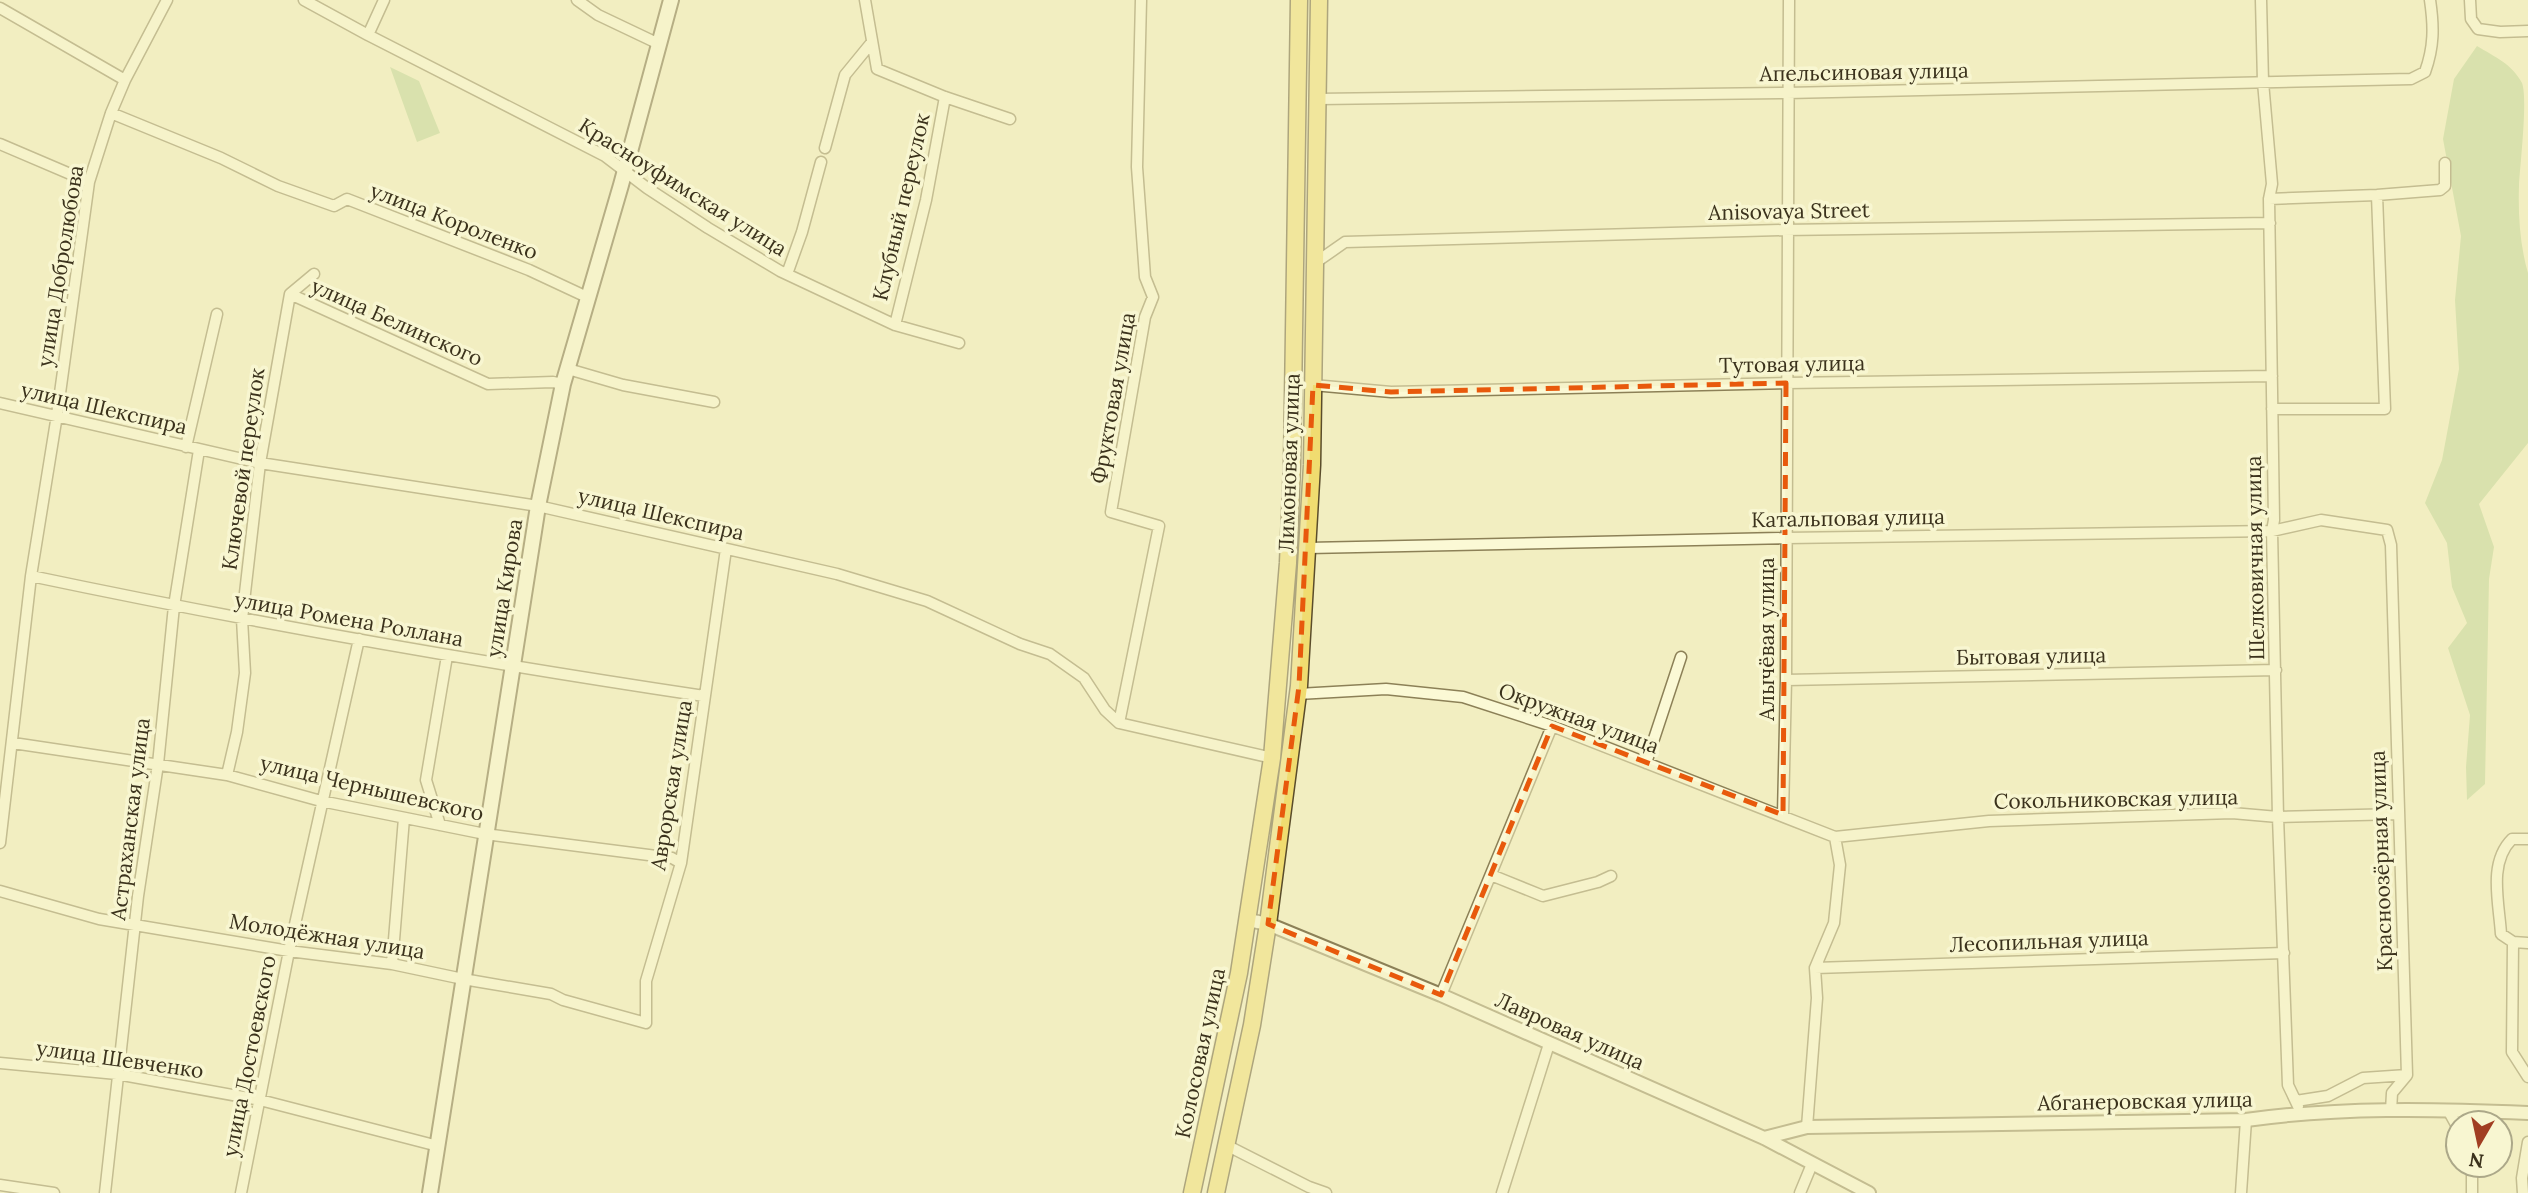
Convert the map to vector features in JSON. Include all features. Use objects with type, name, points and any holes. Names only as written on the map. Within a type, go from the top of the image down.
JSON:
[{"type":"highway","name":"Лимоновая улица","points":[[1248,920],[1272,758],[1288,563],[1299,0]]},
{"type":"highway","name":"Лимоновая улица","points":[[1268,924],[1298,694],[1308,548],[1319,0]]},
{"type":"highway","name":"Колосовая улица","points":[[1192,1193],[1248,920]]},
{"type":"highway","name":"Колосовая улица","points":[[1216,1193],[1252,1025],[1268,924]]},
{"type":"main road","name":"улица Кирова","points":[[430,1193],[538,506],[563,384],[671,0]]},
{"type":"street","name":"улица Добролюбова","points":[[0,842],[31,576],[57,415],[89,182],[111,113],[125,80],[167,0]]},
{"type":"street","name":"Красноуфимская улица","points":[[304,0],[605,156],[708,228],[787,274],[895,325],[960,343]]},
{"type":"street","points":[[368,35],[384,0]]},
{"type":"street","points":[[577,0],[598,15],[659,44]]},
{"type":"street","points":[[865,0],[877,69],[945,97],[1010,119]]},
{"type":"street","name":"Фруктовая улица","points":[[1119,723],[1159,526],[1111,512],[1145,317],[1153,297],[1145,277],[1137,167],[1141,0]]},
{"type":"street","name":"Алычёвая улица","points":[[1783,815],[1789,0]]},
{"type":"street","name":"Шелковичная улица","points":[[2261,0],[2263,82],[2272,184],[2269,199],[2272,531],[2278,817],[2288,1085],[2298,1107]]},
{"type":"street","name":"Апельсиновая улица","points":[[1318,99],[1787,93],[2412,79],[2425,72],[2432,50],[2434,26],[2430,0]]},
{"type":"street","points":[[2470,0],[2471,19],[2478,29],[2500,32],[2528,30]]},
{"type":"street","points":[[0,8],[125,80]]},
{"type":"street","points":[[825,148],[845,75],[872,43]]},
{"type":"street","name":"Клубный переулок","points":[[895,325],[926,200],[945,97]]},
{"type":"street","name":"улица Короленко","points":[[111,113],[221,158],[278,186],[334,206],[347,200],[529,270],[589,298]]},
{"type":"street","points":[[0,144],[89,182]]},
{"type":"street","points":[[787,274],[803,232],[821,162]]},
{"type":"street","points":[[2269,199],[2440,190],[2445,186],[2445,163]]},
{"type":"street","points":[[2272,410],[2385,409],[2377,195]]},
{"type":"street","name":"Anisovaya Street","points":[[1315,263],[1345,242],[1788,230],[2270,223]]},
{"type":"street","name":"улица Белинского","points":[[314,274],[290,294],[488,384],[563,384]]},
{"type":"street","name":"Ключевой переулок","points":[[227,775],[237,732],[245,673],[242,619],[260,463],[290,294]]},
{"type":"street","points":[[186,447],[217,314]]},
{"type":"street","points":[[568,369],[623,385],[714,402]]},
{"type":"street","name":"Тутовая улица","points":[[1313,385],[1391,392],[2272,376]]},
{"type":"street","name":"улица Шекспира","points":[[0,403],[260,463],[538,506],[837,573],[927,601],[1020,644],[1049,654],[1084,678],[1105,710],[1119,723]]},
{"type":"street","name":"Астраханская улица","points":[[105,1193],[138,897],[158,764],[174,606],[199,450]]},
{"type":"street","name":"Катальповая улица","points":[[1308,548],[2272,531],[2321,520],[2387,530]]},
{"type":"street","name":"Красноозёрная улица","points":[[2387,530],[2391,545],[2407,1075]]},
{"type":"street","name":"Аврорская улица","points":[[646,1023],[646,981],[681,863],[726,549]]},
{"type":"street","name":"улица Ромена Роллана","points":[[31,576],[174,606],[447,656],[704,696]]},
{"type":"street","name":"улица Достоевского","points":[[241,1193],[289,951],[359,639]]},
{"type":"street","points":[[440,825],[426,779],[447,656]]},
{"type":"street","points":[[1646,763],[1681,657]]},
{"type":"street","name":"Бытовая улица","points":[[1786,680],[2276,670]]},
{"type":"street","name":"Окружная улица","points":[[1298,694],[1331,690],[1386,689],[1463,697],[1552,726],[1835,837]]},
{"type":"street","points":[[1119,723],[1272,758]]},
{"type":"street","points":[[1441,995],[1552,726]]},
{"type":"street","name":"улица Чернышевского","points":[[13,743],[227,775],[321,802],[485,834],[672,858],[681,863]]},
{"type":"street","name":"Сокольниковская улица","points":[[1835,837],[1989,821],[2232,813],[2278,817],[2399,814]]},
{"type":"street","points":[[392,964],[404,818]]},
{"type":"street","points":[[1807,1126],[1817,998],[1815,968],[1834,923],[1840,866],[1835,837]]},
{"type":"street","points":[[2528,839],[2512,839],[2504,847],[2496,865],[2501,933],[2513,942],[2528,943]]},
{"type":"street","points":[[1491,875],[1544,896],[1598,883],[1611,876]]},
{"type":"street","name":"Молодёжная улица","points":[[0,891],[99,919],[289,951],[392,964],[551,994],[563,1000],[646,1023]]},
{"type":"street","name":"Лавровая улица","points":[[1248,920],[1268,924],[1441,995],[1764,1138],[1869,1193]]},
{"type":"street","points":[[2513,942],[2512,1052],[2528,1077]]},
{"type":"street","name":"Лесопильная улица","points":[[1815,968],[2284,953]]},
{"type":"street","points":[[1502,1193],[1549,1044]]},
{"type":"street","name":"улица Шевченко","points":[[0,1063],[117,1074],[260,1100],[438,1146]]},
{"type":"street","points":[[2298,1107],[2328,1096],[2363,1078],[2407,1075]]},
{"type":"street","points":[[2391,1111],[2392,1093],[2407,1075]]},
{"type":"street","name":"Абганеровская улица","points":[[1764,1138],[1807,1126],[2246,1121],[2298,1107],[2444,1110]]},
{"type":"street","points":[[2241,1193],[2246,1121]]},
{"type":"street","points":[[2523,1193],[2522,1178],[2528,1142]]},
{"type":"street","points":[[1226,1145],[1326,1193]]},
{"type":"street","points":[[1800,1193],[1812,1164]]},
{"type":"street","points":[[0,1185],[54,1193]]},
{"type":"highlighted area","points":[[1786,383],[1783,815],[1552,726],[1441,995],[1268,924],[1299,686],[1313,385],[1391,392]]},
{"type":"green space","points":[[2477,46],[2513,71],[2522,83],[2524,91],[2519,208],[2521,241],[2528,273],[2528,443],[2479,504],[2494,547],[2489,579],[2485,784],[2467,800],[2466,767],[2470,715],[2448,648],[2467,623],[2452,587],[2447,543],[2425,503],[2442,460],[2459,369],[2455,300],[2461,236],[2443,139],[2454,79]]},
{"type":"green space","points":[[390,67],[419,81],[440,133],[417,142]]}]
